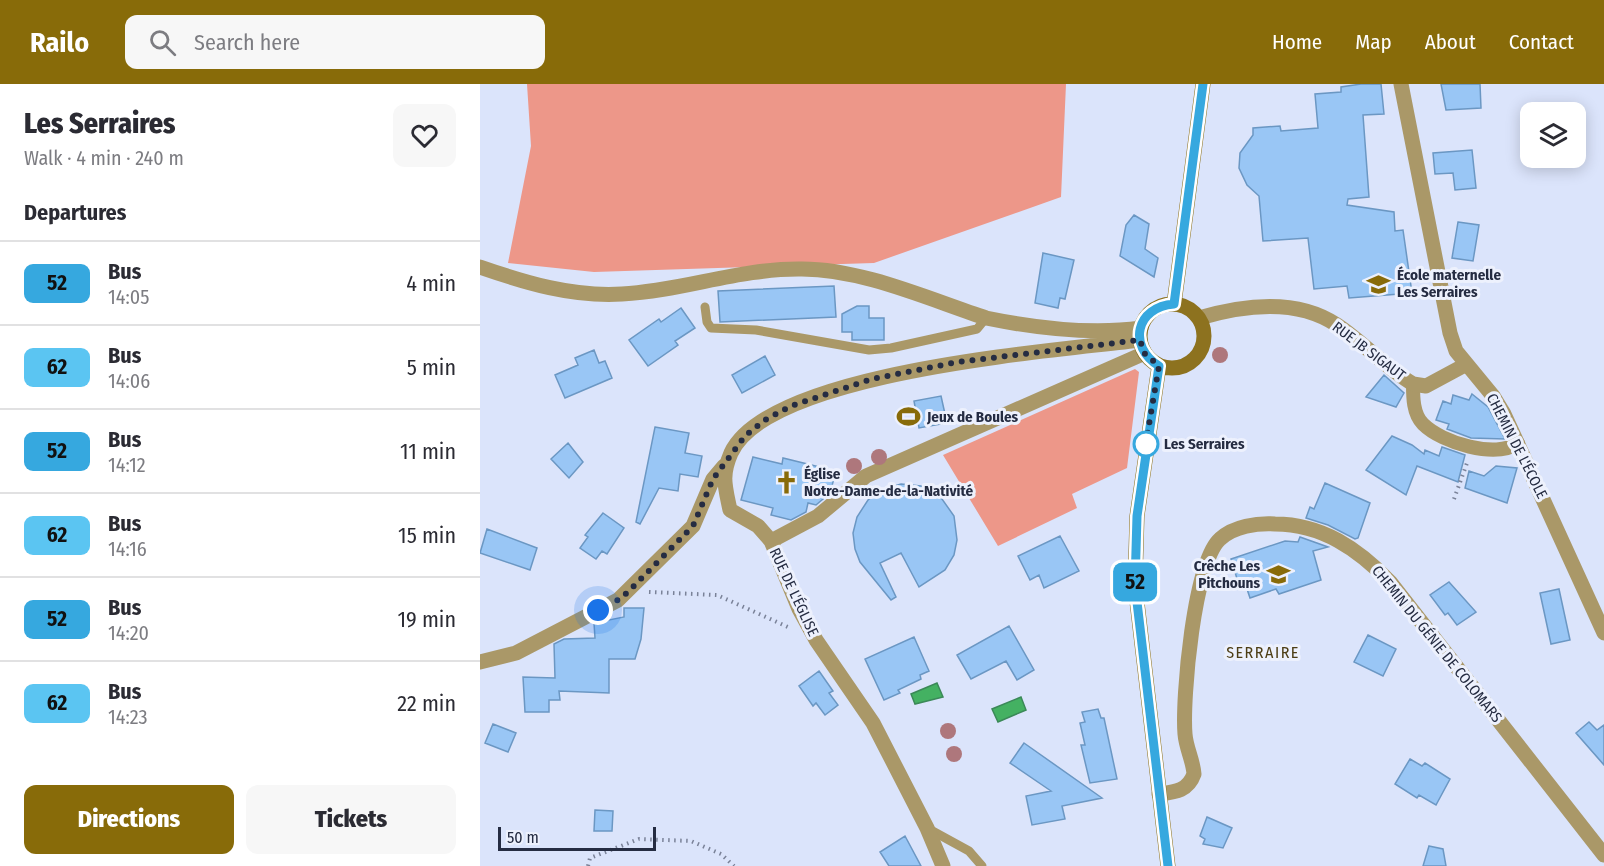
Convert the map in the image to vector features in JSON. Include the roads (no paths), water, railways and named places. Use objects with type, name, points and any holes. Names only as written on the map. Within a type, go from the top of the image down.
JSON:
[{"type":"main road","points":[[1174,304],[1203,84]]},
{"type":"main road","points":[[1159,366],[1177,368],[1193,361],[1198,354],[1204,338],[1200,318],[1190,309],[1165,304],[1149,312],[1142,340],[1159,366],[1140,489],[1135,551],[1137,611],[1168,866]]},
{"type":"street","name":"CHEMIN DE L'ÉCOLE","points":[[1401,84],[1430,225],[1442,302],[1456,351],[1493,396],[1518,443],[1604,633]]},
{"type":"street","points":[[480,267],[533,285],[578,293],[622,294],[768,269],[840,271],[986,318],[1142,340]]},
{"type":"street","name":"RUE JB SIGAUT","points":[[1200,318],[1228,309],[1247,307],[1289,308],[1311,313],[1337,325],[1413,384],[1425,386],[1466,365]]},
{"type":"street","points":[[771,540],[818,516],[866,476],[1142,340]]},
{"type":"street","name":"RUE DE L'ÉGLISE","points":[[943,866],[927,828],[873,723],[816,640],[799,609],[771,540],[758,526],[730,510],[722,480],[732,451],[745,436],[765,420],[791,406],[872,379],[958,362],[1142,340]]},
{"type":"street","points":[[1413,384],[1416,414],[1423,424],[1471,447],[1493,451],[1518,443]]},
{"type":"street","points":[[480,662],[516,653],[618,600],[628,592],[693,526],[713,479],[729,459]]},
{"type":"street","name":"CHEMIN DU GÉNIE DE COLOMARS","points":[[1159,794],[1178,792],[1187,786],[1194,774],[1185,738],[1184,706],[1200,582],[1207,559],[1218,540],[1234,530],[1261,523],[1285,524],[1318,531],[1344,542],[1368,559],[1390,582],[1604,855]]},
{"type":"lane","points":[[705,307],[706,322],[711,328],[756,330],[870,350],[891,348],[977,329],[986,318]]},
{"type":"lane","points":[[927,828],[969,851],[982,866]]},
{"type":"place","name":"École maternelle Les Serraires","points":[[1379,284]]},
{"type":"place","name":"Jeux de Boules","points":[[909,417]]},
{"type":"place","name":"Les Serraires","points":[[1146,444]]},
{"type":"place","name":"Église Notre-Dame-de-la-Nativité","points":[[786,483]]},
{"type":"place","name":"Crêche Les Pitchouns","points":[[1278,575]]},
{"type":"district","name":"SERRAIRE","points":[[1263,652]]}]
